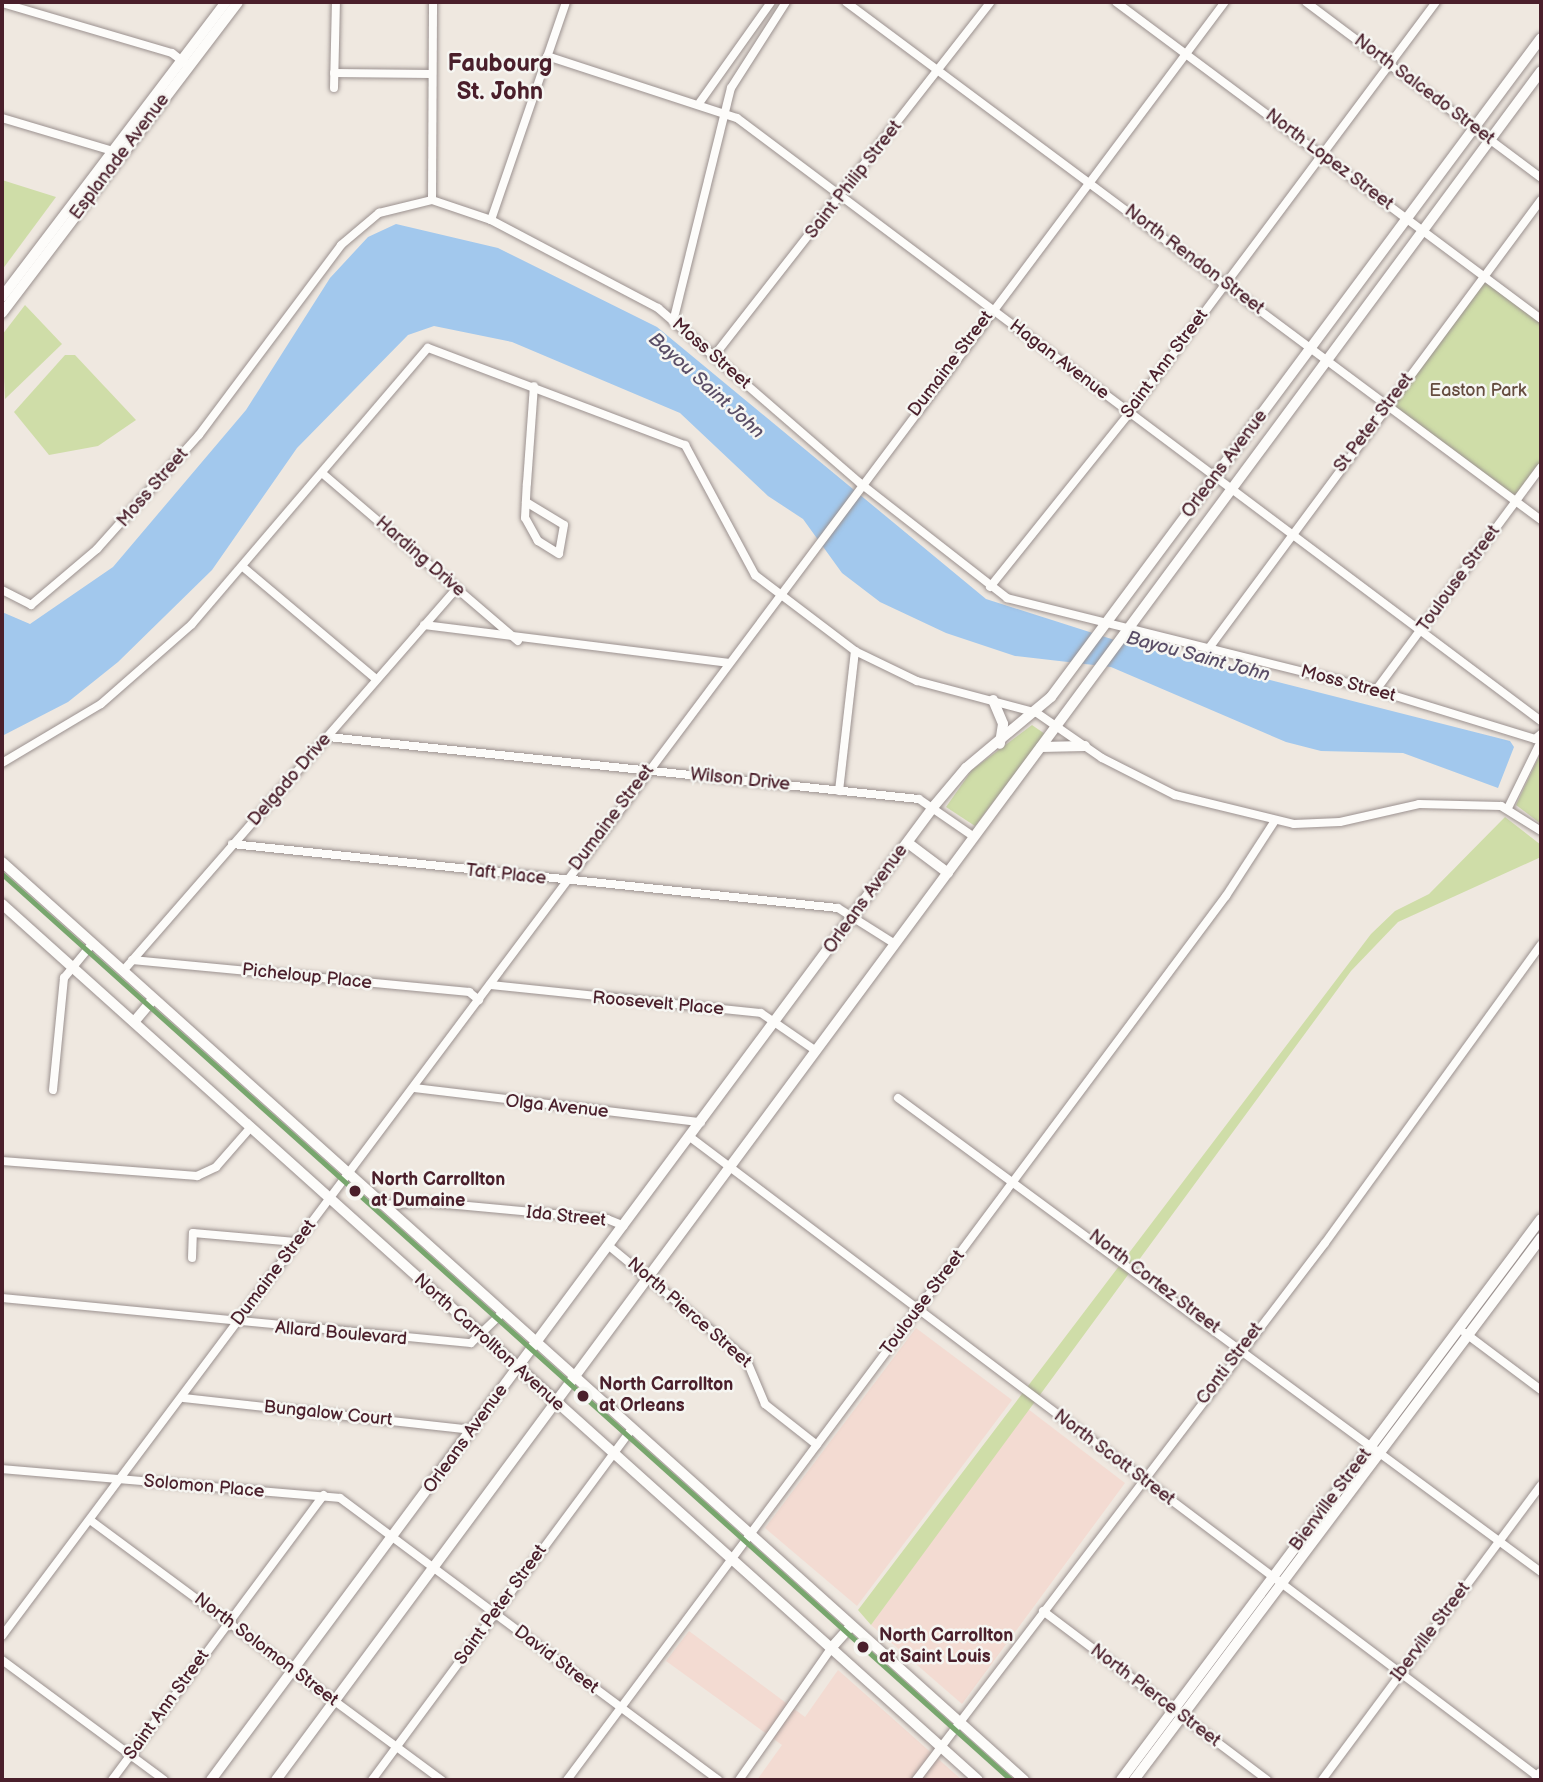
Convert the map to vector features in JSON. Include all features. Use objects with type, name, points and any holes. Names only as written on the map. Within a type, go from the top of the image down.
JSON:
[{"type":"main road","name":"North Carrollton Avenue","points":[[2,862],[573,1379],[1024,1780]]},
{"type":"main road","name":"North Carrollton Avenue","points":[[2,904],[732,1562],[833,1646],[978,1780]]},
{"type":"main road","points":[[134,1022],[153,999]]},
{"type":"main road","points":[[833,1646],[850,1627]]},
{"type":"street","name":"Esplanade Avenue","points":[[2,313],[21,279],[185,63],[226,2]]},
{"type":"street","name":"Esplanade Avenue","points":[[185,63],[238,2]]},
{"type":"street","points":[[334,88],[336,2]]},
{"type":"street","points":[[432,200],[433,2]]},
{"type":"street","points":[[491,220],[566,2]]},
{"type":"street","points":[[700,102],[771,2]]},
{"type":"street","points":[[673,322],[738,69],[786,2]]},
{"type":"street","name":"North Rendon Street","points":[[846,2],[1541,520]]},
{"type":"street","name":"Saint Philip Street","points":[[713,356],[841,198],[991,2]]},
{"type":"street","name":"North Lopez Street","points":[[1116,2],[1541,319]]},
{"type":"street","name":"Dumaine Street","points":[[2,1636],[122,1480],[296,1242],[414,1088],[813,545],[1225,2]]},
{"type":"street","name":"North Salcedo Street","points":[[1306,2],[1541,178]]},
{"type":"street","name":"Saint Ann Street","points":[[990,587],[1130,412],[1436,2]]},
{"type":"street","points":[[2,3],[185,63]]},
{"type":"street","name":"Orleans Avenue","points":[[211,1780],[291,1668],[394,1538],[934,806],[966,768],[1037,713],[1217,476],[1541,38]]},
{"type":"street","name":"Hagan Avenue","points":[[547,56],[726,112],[1291,531],[1541,721]]},
{"type":"street","name":"Orleans Avenue","points":[[276,1780],[1057,726],[1126,626],[1234,489],[1541,71]]},
{"type":"street","points":[[334,73],[431,75]]},
{"type":"street","points":[[2,118],[118,152]]},
{"type":"street","name":"Moss Street","points":[[2,590],[32,605],[97,549],[206,426],[341,245],[379,212],[432,200],[491,220],[635,293],[673,322],[860,483],[990,587],[1016,601],[1106,621],[1376,690],[1535,739],[1541,734]]},
{"type":"street","name":"St Peter Street","points":[[1209,648],[1291,531],[1541,200]]},
{"type":"street","name":"Esplanade Avenue","points":[[2,297],[21,279]]},
{"type":"street","points":[[2,763],[101,704],[192,624],[426,349],[534,386],[685,444],[755,575],[777,595],[855,651],[917,681],[1037,713],[1085,746],[1175,795],[1274,822],[1340,822],[1419,804],[1508,808],[1541,831]]},
{"type":"street","points":[[526,502],[564,525],[559,554],[529,530],[526,502],[534,386]]},
{"type":"street","name":"Toulouse Street","points":[[1376,690],[1541,467]]},
{"type":"street","name":"Harding Drive","points":[[322,473],[519,642]]},
{"type":"street","points":[[243,567],[376,679]]},
{"type":"street","name":"Delgado Drive","points":[[122,971],[457,588]]},
{"type":"street","points":[[424,625],[519,642],[728,663]]},
{"type":"street","points":[[839,791],[855,651]]},
{"type":"street","points":[[993,700],[1002,716],[1000,744]]},
{"type":"street","name":"Wilson Drive","points":[[328,737],[839,791],[934,806],[974,837]]},
{"type":"street","points":[[1508,808],[1541,741]]},
{"type":"street","points":[[1041,747],[1085,746]]},
{"type":"street","name":"Toulouse Street","points":[[567,1780],[917,1312],[1274,822]]},
{"type":"street","points":[[908,843],[948,873]]},
{"type":"street","name":"Taft Place","points":[[232,844],[565,882],[838,908],[895,944]]},
{"type":"street","points":[[53,1090],[64,978],[92,944]]},
{"type":"street","name":"Conti Street","points":[[916,1780],[1541,945]]},
{"type":"street","name":"Picheloup Place","points":[[132,960],[469,992],[479,1000]]},
{"type":"street","name":"Roosevelt Place","points":[[489,985],[761,1013],[816,1051]]},
{"type":"street","name":"Olga Avenue","points":[[414,1088],[701,1122]]},
{"type":"street","name":"North Cortez Street","points":[[898,1098],[1015,1178],[1541,1572]]},
{"type":"street","points":[[2,1161],[197,1176],[216,1167],[251,1127]]},
{"type":"street","name":"North Scott Street","points":[[690,1136],[917,1312],[1540,1778]]},
{"type":"street","name":"Ida Street","points":[[382,1205],[425,1202],[607,1219],[624,1226]]},
{"type":"street","name":"Bienville Street","points":[[1121,1780],[1177,1713],[1377,1448],[1463,1332],[1541,1219]]},
{"type":"street","points":[[192,1258],[193,1233],[296,1242]]},
{"type":"street","name":"Bienville Street","points":[[1463,1332],[1541,1238]]},
{"type":"street","name":"North Pierce Street","points":[[609,1246],[650,1275],[746,1359],[765,1404],[817,1445]]},
{"type":"street","name":"Allard Boulevard","points":[[2,1298],[236,1324],[471,1343],[480,1335]]},
{"type":"street","points":[[480,1335],[501,1314]]},
{"type":"street","points":[[1463,1332],[1541,1390]]},
{"type":"street","name":"Bungalow Court","points":[[183,1398],[473,1430]]},
{"type":"street","name":"Saint Peter Street","points":[[372,1780],[631,1430]]},
{"type":"street","name":"Solomon Place","points":[[2,1469],[324,1495],[341,1498],[394,1538]]},
{"type":"street","name":"Iberville Street","points":[[1322,1780],[1400,1671],[1541,1485]]},
{"type":"street","name":"Saint Ann Street","points":[[112,1780],[227,1621],[324,1495]]},
{"type":"street","name":"North Solomon Street","points":[[90,1520],[442,1780]]},
{"type":"street","name":"David Street","points":[[394,1538],[719,1780]]},
{"type":"street","name":"North Pierce Street","points":[[1043,1611],[1267,1780]]},
{"type":"street","points":[[739,1780],[833,1646]]},
{"type":"street","points":[[2,1660],[164,1780]]},
{"type":"street","name":"Bienville Street","points":[[1134,1780],[1177,1713]]},
{"type":"shaded area","points":[[916,1328],[1012,1400],[857,1606],[765,1528]]},
{"type":"shaded area","points":[[1028,1409],[1125,1483],[962,1704],[871,1625]]},
{"type":"shaded area","points":[[689,1631],[805,1717],[838,1670],[962,1780],[757,1780],[782,1745],[666,1661]]},
{"type":"green space","points":[[2,180],[56,197],[2,270]]},
{"type":"green space","name":"Easton Park","points":[[1485,276],[1541,319],[1541,467],[1516,501],[1388,405]]},
{"type":"green space","points":[[25,305],[62,344],[5,399],[2,335]]},
{"type":"green space","points":[[65,355],[75,355],[136,420],[98,446],[49,455],[14,412]]},
{"type":"green space","points":[[1032,725],[1045,734],[975,826],[946,807],[972,770]]},
{"type":"green space","points":[[1541,752],[1541,824],[1516,805]]},
{"type":"green space","points":[[1505,817],[1541,845],[1541,857],[1398,922],[1351,971],[871,1625],[858,1610],[1371,934],[1395,911],[1429,894]]},
{"type":"water","name":"Bayou Saint John","points":[[396,224],[498,248],[657,327],[986,599],[1124,643],[1510,741],[1514,747],[1498,788],[1403,753],[1321,751],[1286,742],[1111,667],[1015,656],[946,633],[880,602],[842,573],[803,519],[768,496],[680,413],[512,342],[434,326],[408,335],[297,448],[212,570],[118,662],[68,702],[2,736],[2,612],[30,624],[113,567],[246,410],[330,278],[368,237]]},
{"type":"transit line","points":[[2,874],[1011,1780]]},
{"type":"place","name":"North Carrollton at Dumaine","points":[[355,1191]]},
{"type":"place","name":"North Carrollton at Orleans","points":[[583,1396]]},
{"type":"place","name":"North Carrollton at Saint Louis","points":[[863,1647]]},
{"type":"district","name":"Faubourg St. John","points":[[500,78]]}]
